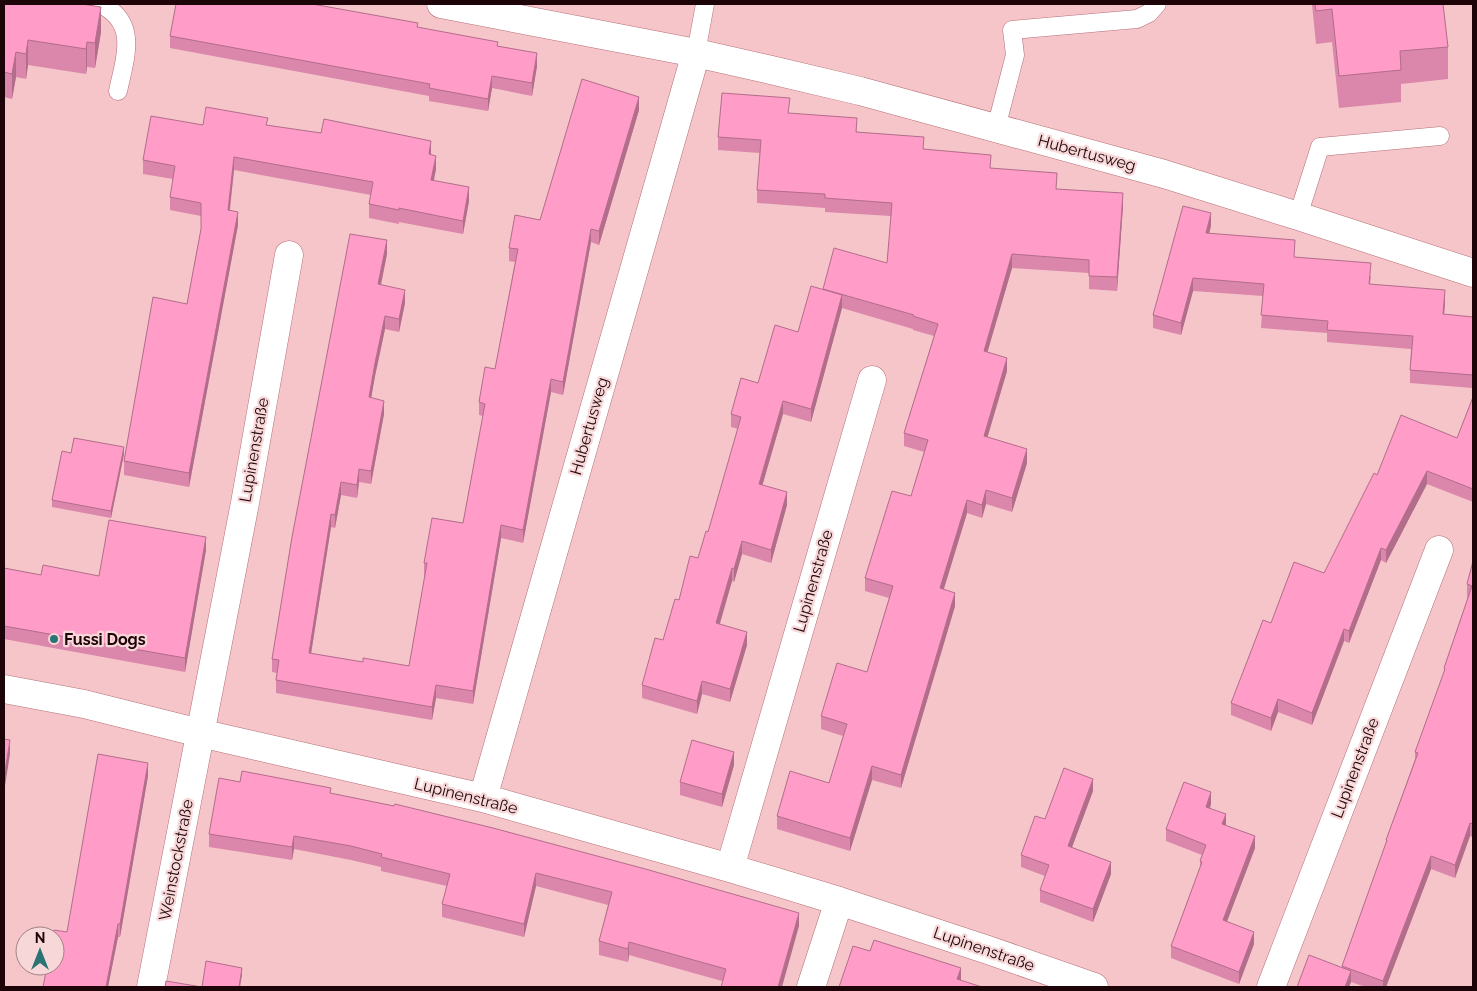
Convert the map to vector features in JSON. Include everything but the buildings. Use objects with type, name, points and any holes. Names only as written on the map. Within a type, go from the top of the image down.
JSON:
[{"type":"street","name":"Hubertusweg","points":[[441,4],[696,54],[851,89],[1164,174],[1473,273]]},
{"type":"street","name":"Hubertusweg","points":[[483,798],[696,54]]},
{"type":"street","name":"Lupinenstraße","points":[[200,733],[245,503],[289,256]]},
{"type":"street","name":"Lupinenstraße","points":[[730,868],[872,380]]},
{"type":"street","name":"Lupinenstraße","points":[[1270,987],[1439,550]]},
{"type":"street","name":"Lupinenstraße","points":[[4,690],[84,704],[200,733],[483,798],[839,901],[1094,987]]},
{"type":"street","name":"Weinstockstraße","points":[[151,987],[200,733]]},
{"type":"street","points":[[811,987],[839,901]]},
{"type":"lane","points":[[100,4],[116,14],[122,22],[126,34],[127,46],[118,92]]},
{"type":"lane","points":[[696,54],[705,4]]},
{"type":"lane","points":[[996,128],[1015,55],[1012,30],[1137,19],[1149,13],[1157,4]]},
{"type":"lane","points":[[1298,216],[1320,147],[1440,136]]},
{"type":"place","name":"Fussi Dogs","points":[[54,639]]}]
